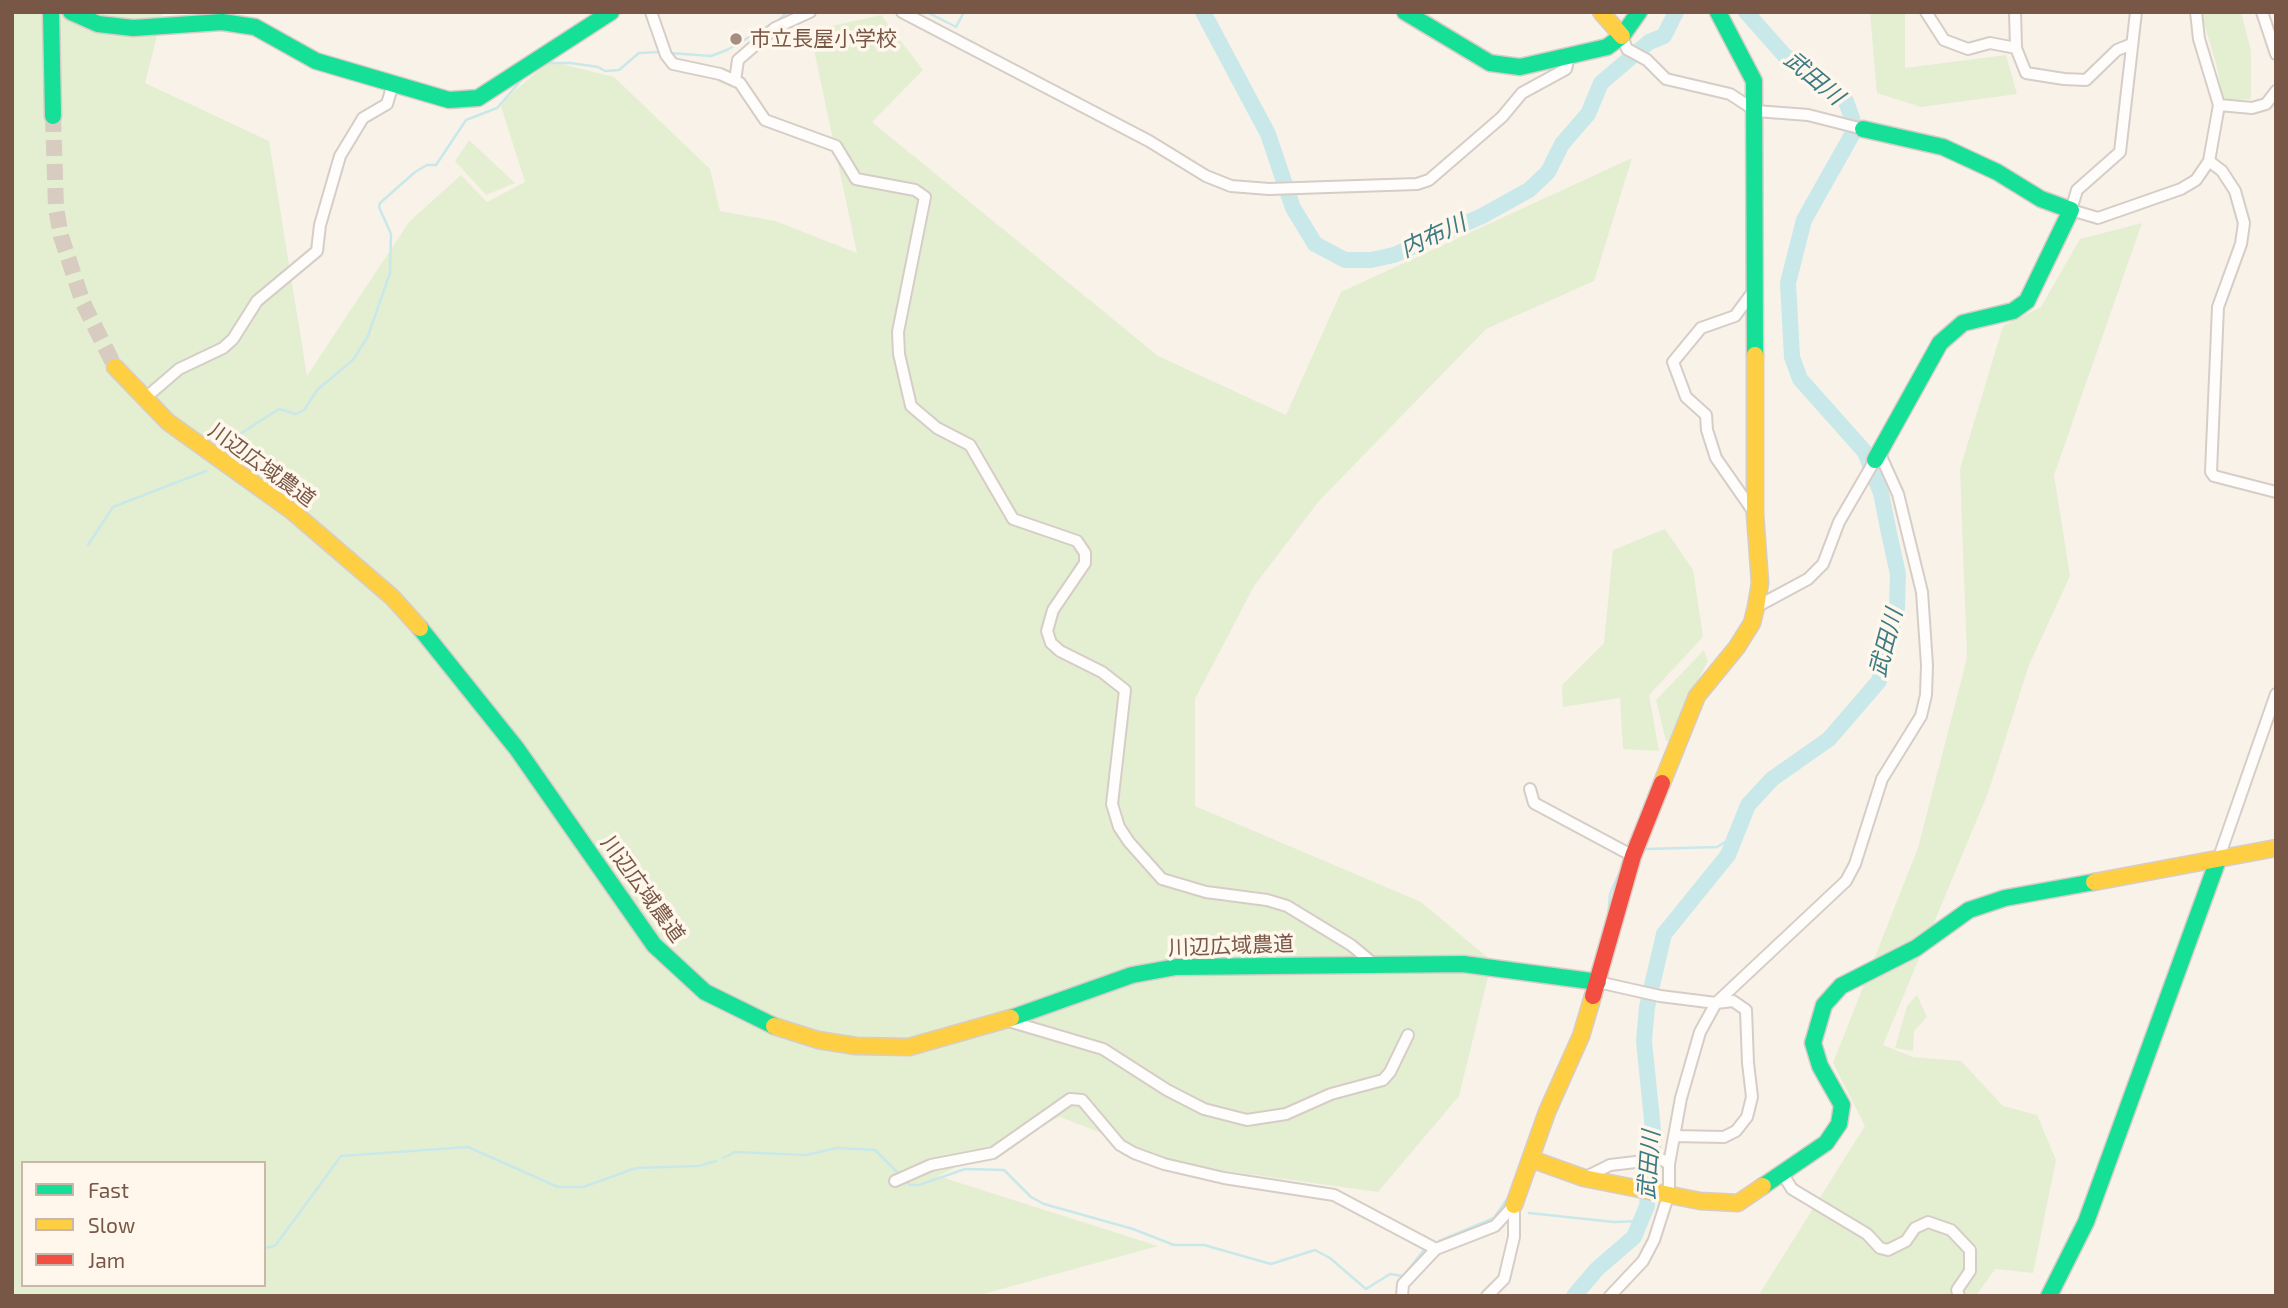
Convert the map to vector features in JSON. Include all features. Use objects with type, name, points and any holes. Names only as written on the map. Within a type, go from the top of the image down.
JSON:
[{"type":"street","points":[[51,12],[53,116]]},
{"type":"street","points":[[71,12],[98,24],[133,28],[222,22],[255,27],[316,61],[449,100],[478,98],[611,12]]},
{"type":"street","points":[[651,12],[666,55],[673,64],[720,74],[735,81],[744,88],[765,120],[836,146],[856,179],[915,190],[925,197],[898,332],[899,354],[910,404],[937,428],[970,445],[1013,519],[1077,541],[1085,553],[1085,563],[1048,619],[1046,631],[1051,643],[1060,652],[1102,672],[1125,690],[1112,804],[1119,827],[1129,842],[1162,879],[1206,892],[1267,900],[1287,906],[1351,945],[1375,965]]},
{"type":"street","points":[[735,81],[738,60],[775,28],[810,12]]},
{"type":"street","points":[[902,12],[1149,141],[1206,176],[1231,186],[1269,189],[1417,184],[1429,180],[1502,117],[1522,93],[1566,69],[1569,57]]},
{"type":"street","points":[[1405,12],[1490,63],[1520,67],[1625,42],[1639,12]]},
{"type":"street","points":[[1601,12],[1625,42],[1666,79],[1730,94],[1756,111],[1788,112],[1943,147],[1997,172],[2041,200],[2098,218],[2159,198],[2196,180],[2209,161],[2219,105],[2199,38],[2196,12]]},
{"type":"street","points":[[1487,1296],[1504,1279],[1514,1237],[1514,1205],[1547,1112],[1581,1036],[1633,856],[1697,696],[1737,647],[1752,623],[1756,607],[1760,583],[1755,514],[1756,111],[1754,81],[1718,12]]},
{"type":"street","points":[[1926,12],[1944,40],[1968,49],[1990,43],[2016,48]]},
{"type":"street","points":[[2015,12],[2016,48],[2025,73],[2086,80],[2117,50],[2132,44]]},
{"type":"street","points":[[1756,607],[1808,579],[1823,564],[1839,522],[1940,342],[1963,323],[2013,312],[2027,301],[2071,210],[2077,190],[2120,152],[2136,12]]},
{"type":"street","points":[[2262,12],[2276,54]]},
{"type":"street","points":[[144,399],[179,369],[223,348],[233,340],[257,301],[317,251],[320,225],[340,156],[363,118],[387,104],[393,84]]},
{"type":"street","points":[[2219,105],[2252,108],[2266,104],[2276,91]]},
{"type":"street","points":[[2209,161],[2222,172],[2235,191],[2244,223],[2241,244],[2218,307],[2211,472],[2214,476],[2276,492]]},
{"type":"street","points":[[1755,289],[1735,316],[1701,328],[1672,362],[1686,397],[1706,415],[1707,430],[1716,458],[1755,514]]},
{"type":"street","name":"川辺広域農道","points":[[115,367],[177,430],[292,511],[392,597],[452,665],[517,749],[640,927],[667,958],[705,992],[760,1022],[793,1034],[856,1046],[909,1047],[1005,1020],[1132,975],[1176,967],[1463,964],[1598,982]]},
{"type":"street","points":[[1610,1296],[1633,1273],[1650,1249],[1665,1192],[1665,1161],[1674,1136],[1691,1056],[1716,1003],[1846,881],[1855,864],[1882,779],[1921,716],[1926,695],[1927,665],[1922,592],[1898,494],[1877,456]]},
{"type":"street","points":[[2049,1296],[2086,1222],[2276,694]]},
{"type":"street","points":[[1530,789],[1534,803],[1633,856]]},
{"type":"street","points":[[1531,1159],[1584,1178],[1728,1205],[1746,1199],[1826,1143],[1842,1118],[1842,1105],[1820,1066],[1814,1043],[1824,1005],[1841,986],[1916,948],[1969,910],[2006,898],[2276,848]]},
{"type":"street","points":[[1598,982],[1660,996],[1716,1003],[1733,1001],[1748,1013],[1750,1110],[1730,1135],[1674,1136]]},
{"type":"street","points":[[1005,1020],[1103,1049],[1167,1090],[1204,1109],[1247,1119],[1286,1114],[1331,1094],[1383,1080],[1395,1063],[1408,1035]]},
{"type":"street","points":[[895,1181],[952,1158],[993,1153],[1070,1099],[1082,1100],[1120,1145],[1135,1153],[1164,1164],[1224,1178],[1334,1195],[1436,1250]]},
{"type":"street","points":[[1584,1178],[1610,1164],[1665,1161]]},
{"type":"street","points":[[1782,1173],[1792,1189],[1867,1234],[1880,1248],[1888,1250],[1906,1241],[1915,1228],[1928,1222],[1951,1230],[1970,1250],[1970,1271],[1957,1290],[1959,1296]]},
{"type":"street","points":[[1402,1296],[1403,1284],[1436,1250],[1495,1226],[1514,1205]]},
{"type":"green space","points":[[12,12],[163,12],[145,83],[269,141],[307,376],[409,222],[461,175],[487,202],[525,182],[500,103],[550,61],[614,77],[710,169],[720,211],[775,221],[857,253],[810,31],[881,15],[923,70],[872,122],[1158,356],[1286,415],[1341,292],[1632,158],[1594,281],[1486,329],[1319,501],[1254,586],[1195,699],[1195,806],[1421,902],[1492,961],[1459,1096],[1378,1192],[1184,1165],[1060,1117],[938,1176],[1158,1246],[976,1296],[12,1296]]},
{"type":"green space","points":[[1870,12],[1905,12],[1905,68],[2006,55],[2017,94],[1921,107],[1877,93]]},
{"type":"green space","points":[[2241,12],[2251,51],[2251,99],[2223,101],[2217,67],[2201,13]]},
{"type":"green space","points":[[469,140],[515,183],[486,195],[455,161]]},
{"type":"green space","points":[[2142,223],[2054,475],[2070,576],[2029,665],[1988,793],[1883,1045],[1913,1057],[1961,1061],[2003,1106],[2037,1115],[2056,1160],[2033,1273],[1995,1269],[1976,1296],[1758,1296],[1865,1126],[1833,1063],[1918,848],[1967,658],[1960,469],[2003,326],[2041,307],[2080,239]]},
{"type":"green space","points":[[1665,529],[1693,570],[1703,637],[1649,695],[1659,751],[1623,749],[1620,698],[1563,707],[1562,685],[1604,643],[1613,550]]},
{"type":"green space","points":[[1704,650],[1708,661],[1687,701],[1675,741],[1666,741],[1656,700]]},
{"type":"green space","points":[[1917,995],[1927,1017],[1914,1031],[1913,1051],[1895,1048],[1907,1006]]},
{"type":"waterway","points":[[779,20],[787,12]]},
{"type":"waterway","points":[[927,12],[956,27],[964,12]]},
{"type":"waterway","name":"内布川","points":[[1203,12],[1268,134],[1293,208],[1315,244],[1345,260],[1371,260],[1394,255],[1482,216],[1529,190],[1548,172],[1562,144],[1588,114],[1601,83],[1649,42],[1664,36],[1676,12]]},
{"type":"waterway","name":"武田川","points":[[1574,1296],[1597,1269],[1634,1237],[1647,1206],[1654,1140],[1644,1041],[1647,1007],[1664,934],[1728,855],[1748,805],[1772,779],[1829,739],[1879,681],[1897,608],[1898,574],[1881,493],[1865,452],[1800,379],[1792,357],[1788,283],[1804,220],[1853,133],[1852,118],[1845,99],[1811,70],[1785,56],[1746,12]]},
{"type":"waterway","points":[[670,53],[711,56],[727,50],[773,23]]},
{"type":"waterway","points":[[545,63],[571,63],[598,67],[605,71],[619,70],[639,53],[660,52]]},
{"type":"waterway","points":[[229,441],[279,409],[296,414],[304,410],[317,390],[353,360],[368,336],[390,273],[391,234],[379,207],[380,203],[415,172],[427,165],[436,165],[466,120],[497,108],[525,76]]},
{"type":"waterway","points":[[88,545],[113,507],[206,471]]},
{"type":"waterway","points":[[1646,849],[1717,847],[1735,836]]},
{"type":"waterway","points":[[1608,917],[1610,894],[1622,867]]},
{"type":"waterway","points":[[266,1248],[275,1246],[341,1156],[468,1147],[558,1187],[583,1187],[636,1168],[699,1166],[716,1161]]},
{"type":"waterway","points":[[723,1158],[735,1152],[806,1155],[837,1148],[875,1150],[900,1175]]},
{"type":"waterway","points":[[904,1179],[910,1185],[919,1185],[965,1169],[1004,1170],[1031,1197],[1044,1204],[1133,1229],[1174,1245],[1204,1245],[1271,1264],[1315,1250],[1330,1258],[1366,1289],[1390,1274],[1403,1276],[1424,1250]]},
{"type":"waterway","points":[[1439,1241],[1494,1218],[1510,1195]]},
{"type":"waterway","points":[[1529,1213],[1614,1222],[1643,1221]]},
{"type":"tunnel","points":[[53,116],[56,208],[61,236],[83,303],[115,367]]},
{"type":"traffic: fast","points":[[51,12],[53,116]]},
{"type":"traffic: fast","points":[[71,12],[98,24],[133,28],[222,22],[255,27],[316,61],[449,100],[478,98],[611,12]]},
{"type":"traffic: fast","points":[[1405,12],[1490,63],[1520,67],[1607,47],[1622,36],[1639,12]]},
{"type":"traffic: fast","points":[[1718,12],[1754,81],[1755,355]]},
{"type":"traffic: fast","points":[[1863,129],[1943,147],[1997,172],[2041,199],[2071,210],[2027,301],[2013,311],[1963,323],[1940,343],[1875,460]]},
{"type":"traffic: fast","points":[[420,628],[517,749],[654,945],[705,992],[774,1026]]},
{"type":"traffic: fast","points":[[2049,1296],[2086,1222],[2218,860]]},
{"type":"traffic: fast","points":[[1763,1186],[1826,1143],[1839,1124],[1842,1105],[1820,1066],[1813,1043],[1824,1005],[1841,986],[1916,948],[1969,910],[2005,898],[2094,882]]},
{"type":"traffic: fast","points":[[1011,1018],[1132,975],[1176,967],[1463,964],[1598,982]]},
{"type":"traffic: slow","points":[[1601,12],[1622,36]]},
{"type":"traffic: slow","points":[[1662,783],[1697,696],[1737,647],[1752,623],[1756,607],[1760,583],[1755,514],[1755,355]]},
{"type":"traffic: slow","points":[[115,367],[168,422],[292,511],[392,597],[420,628]]},
{"type":"traffic: slow","points":[[2094,882],[2276,848]]},
{"type":"traffic: slow","points":[[1514,1205],[1547,1112],[1581,1036],[1593,996]]},
{"type":"traffic: slow","points":[[774,1026],[818,1040],[856,1046],[909,1047],[1011,1018]]},
{"type":"traffic: slow","points":[[1531,1159],[1584,1178],[1700,1201],[1738,1203],[1763,1186]]},
{"type":"traffic: jam","points":[[1593,996],[1633,856],[1662,783]]},
{"type":"place","name":"市立長屋小学校","points":[[736,39]]}]
